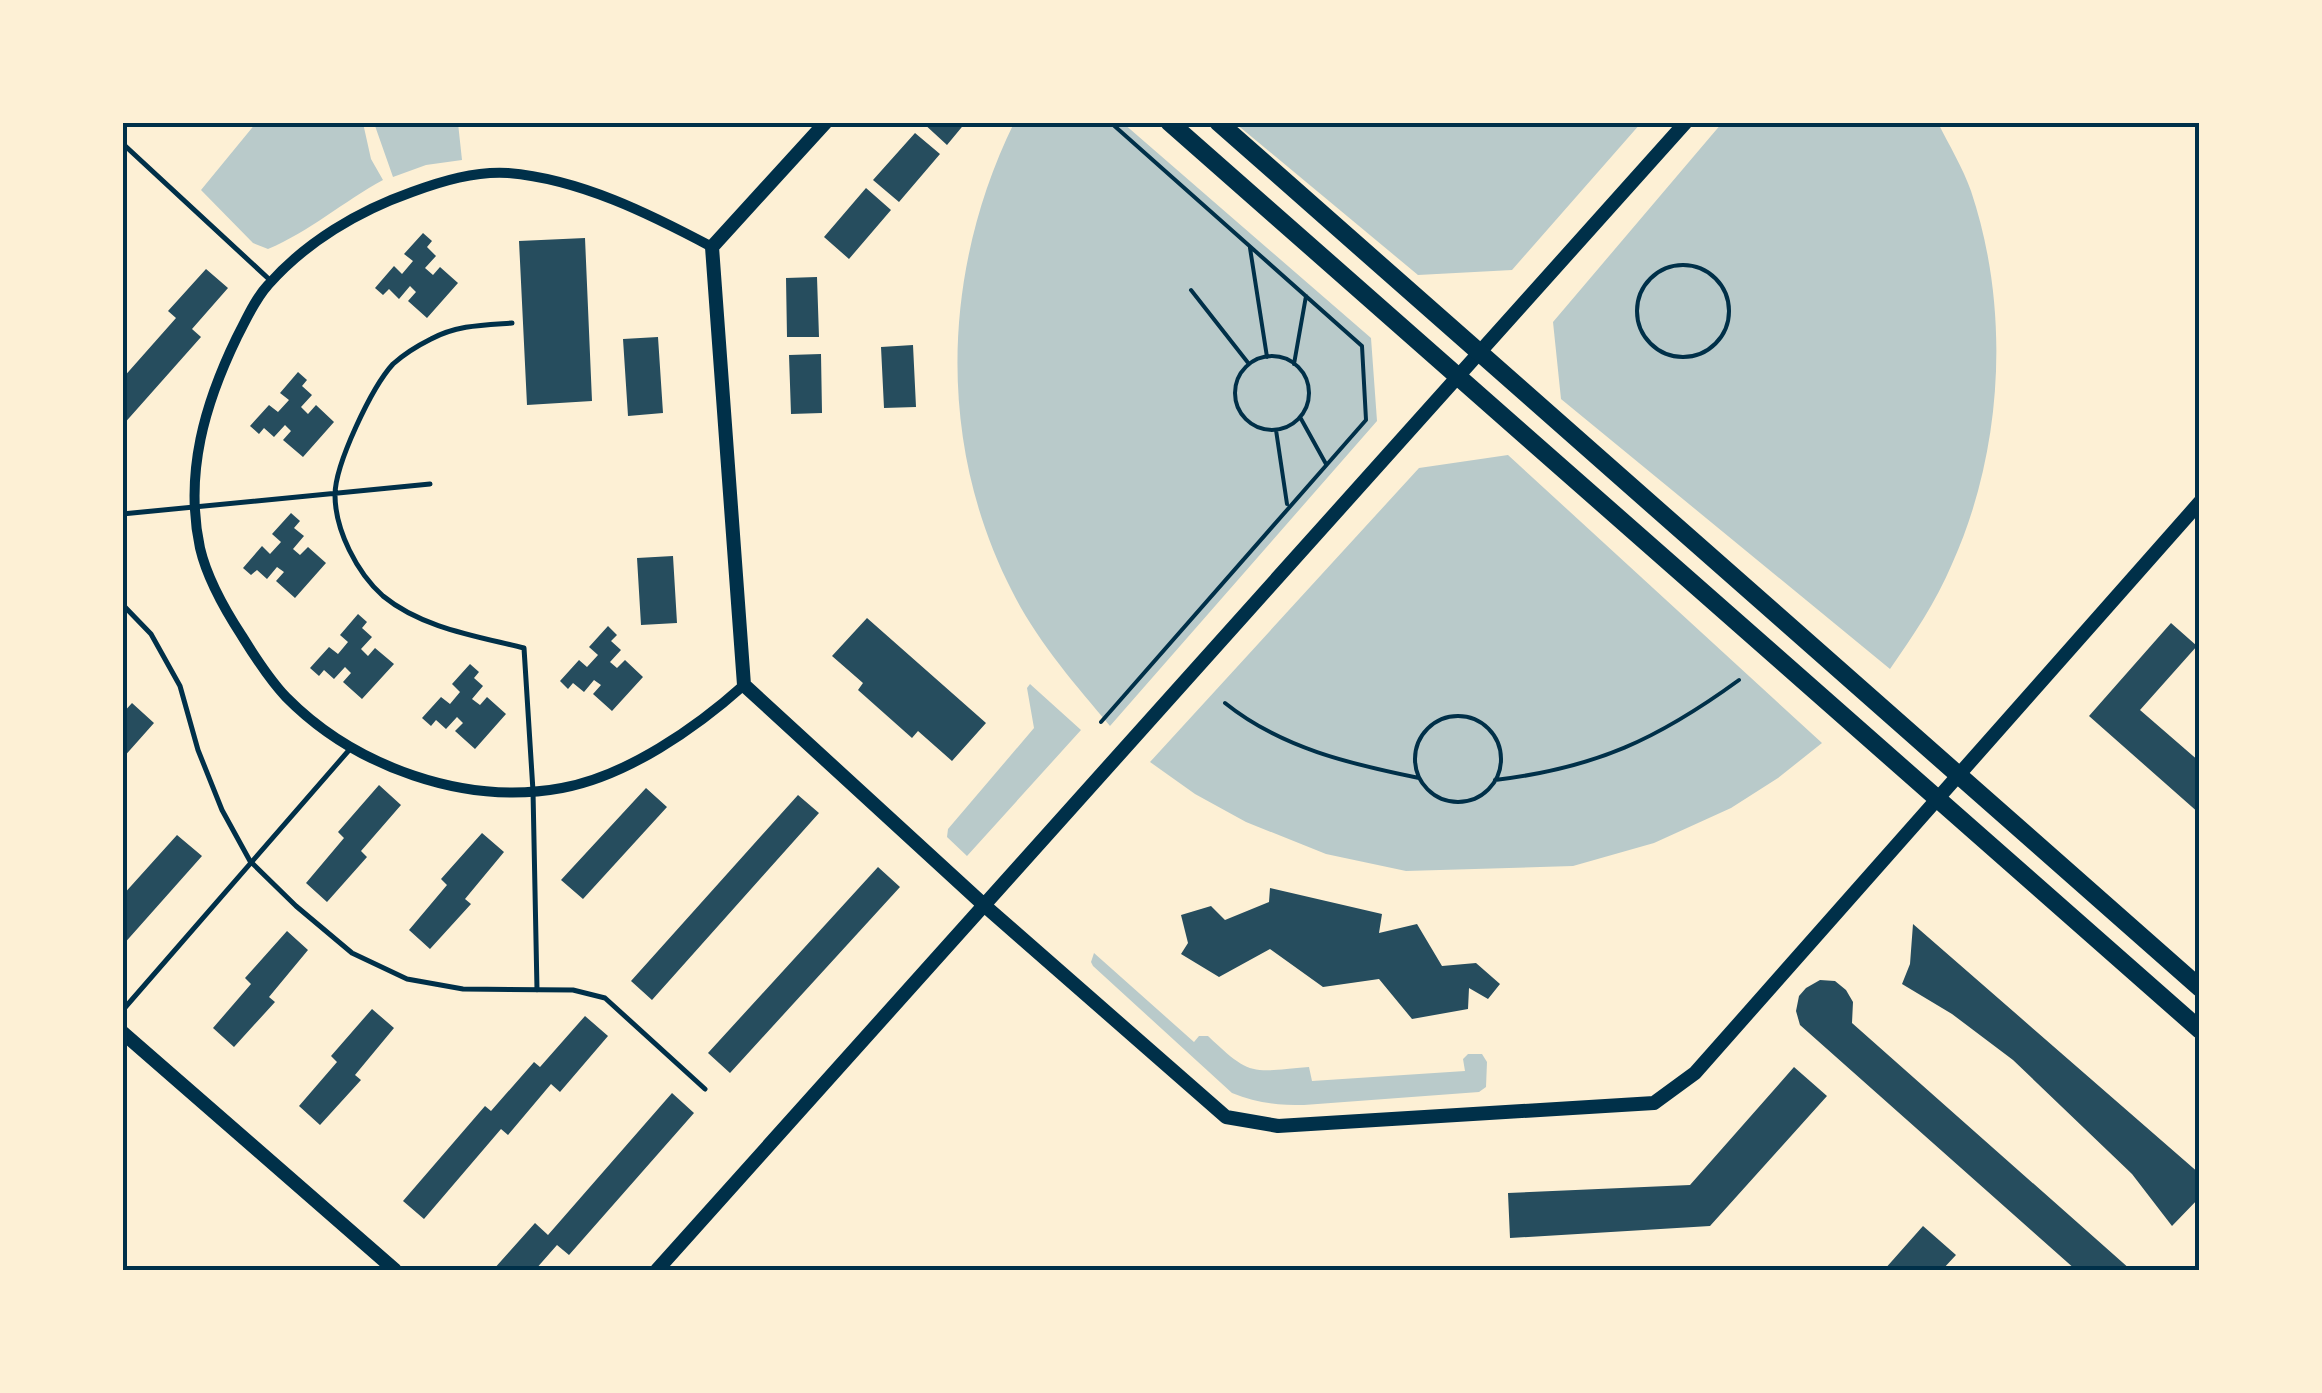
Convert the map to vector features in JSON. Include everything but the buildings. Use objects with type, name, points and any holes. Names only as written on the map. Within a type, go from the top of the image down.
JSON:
[{"type":"main road","points":[[1169,122],[2200,1030]]},
{"type":"main road","points":[[1218,122],[2200,988]]},
{"type":"street","points":[[826,122],[712,247],[744,685],[985,906],[1226,1117],[1278,1126],[1654,1103],[1694,1073],[2200,502]]},
{"type":"street","points":[[657,1270],[1686,122]]},
{"type":"street","points":[[712,247],[657,218],[606,198],[551,181],[506,173],[461,177],[382,203],[298,255],[272,281],[242,328],[220,371],[206,413],[196,456],[194,507],[207,566],[226,610],[260,665],[308,717],[352,747],[402,772],[459,787],[514,793],[565,787],[623,766],[700,722],[744,685]]},
{"type":"street","points":[[122,1032],[395,1270]]},
{"type":"lane","points":[[122,143],[272,281]]},
{"type":"lane","points":[[512,323],[459,326],[395,362],[372,392],[335,493],[341,530],[362,572],[382,595],[414,616],[524,648],[533,791],[537,990]]},
{"type":"lane","points":[[122,514],[430,484]]},
{"type":"lane","points":[[122,604],[151,634],[180,686],[198,750],[222,810],[250,860],[352,953],[408,978],[463,989],[573,990],[605,998],[705,1089]]},
{"type":"lane","points":[[122,1011],[352,747]]},
{"type":"path","points":[[1101,722],[1366,420],[1362,346],[1110,122]]},
{"type":"path","points":[[1250,246],[1267,357]]},
{"type":"path","points":[[1673,266],[1691,266],[1708,272],[1721,285],[1728,301],[1729,320],[1710,349],[1693,357],[1675,357],[1658,351],[1645,338],[1638,322],[1637,304],[1644,286],[1656,273],[1673,266]]},
{"type":"path","points":[[1191,290],[1249,364]]},
{"type":"path","points":[[1294,364],[1306,296]]},
{"type":"path","points":[[1276,356],[1294,364],[1308,383],[1309,398],[1296,422],[1276,430],[1254,426],[1242,417],[1235,389],[1239,375],[1249,364],[1276,356]]},
{"type":"path","points":[[1300,417],[1326,464]]},
{"type":"path","points":[[1276,430],[1288,508]]},
{"type":"path","points":[[1496,780],[1580,765],[1626,750],[1700,708],[1739,680]]},
{"type":"path","points":[[1225,703],[1248,722],[1326,756],[1419,778]]},
{"type":"path","points":[[1448,716],[1466,716],[1481,722],[1494,734],[1500,766],[1496,780],[1482,794],[1467,802],[1450,802],[1434,796],[1419,778],[1415,751],[1421,735],[1433,723],[1448,716]]},
{"type":"shaded area","points":[[256,123],[363,123],[371,159],[383,180],[283,242],[268,249],[253,243],[201,190]]},
{"type":"shaded area","points":[[374,123],[458,123],[462,160],[426,165],[393,177]]},
{"type":"shaded area","points":[[1014,123],[1123,123],[1371,338],[1377,421],[1110,726],[1045,644],[1012,591],[987,534],[970,476],[960,417],[957,357],[973,237],[990,179]]},
{"type":"shaded area","points":[[1235,123],[1641,123],[1512,270],[1418,275]]},
{"type":"shaded area","points":[[1722,123],[1938,123],[1971,191],[1992,284],[1996,380],[1991,428],[1982,475],[1952,564],[1916,631],[1890,669],[1561,399],[1553,322]]},
{"type":"shaded area","points":[[1508,455],[1822,743],[1731,808],[1654,843],[1573,866],[1406,871],[1326,854],[1246,822],[1195,794],[1150,762],[1419,468]]},
{"type":"shaded area","points":[[1030,684],[1081,730],[967,856],[947,837],[948,829],[1034,728],[1027,688]]},
{"type":"shaded area","points":[[1094,953],[1194,1042],[1199,1036],[1208,1036],[1234,1059],[1253,1069],[1309,1067],[1312,1081],[1465,1071],[1463,1059],[1468,1054],[1482,1054],[1487,1062],[1486,1087],[1479,1092],[1304,1105],[1267,1103],[1232,1093],[1093,966]]}]
